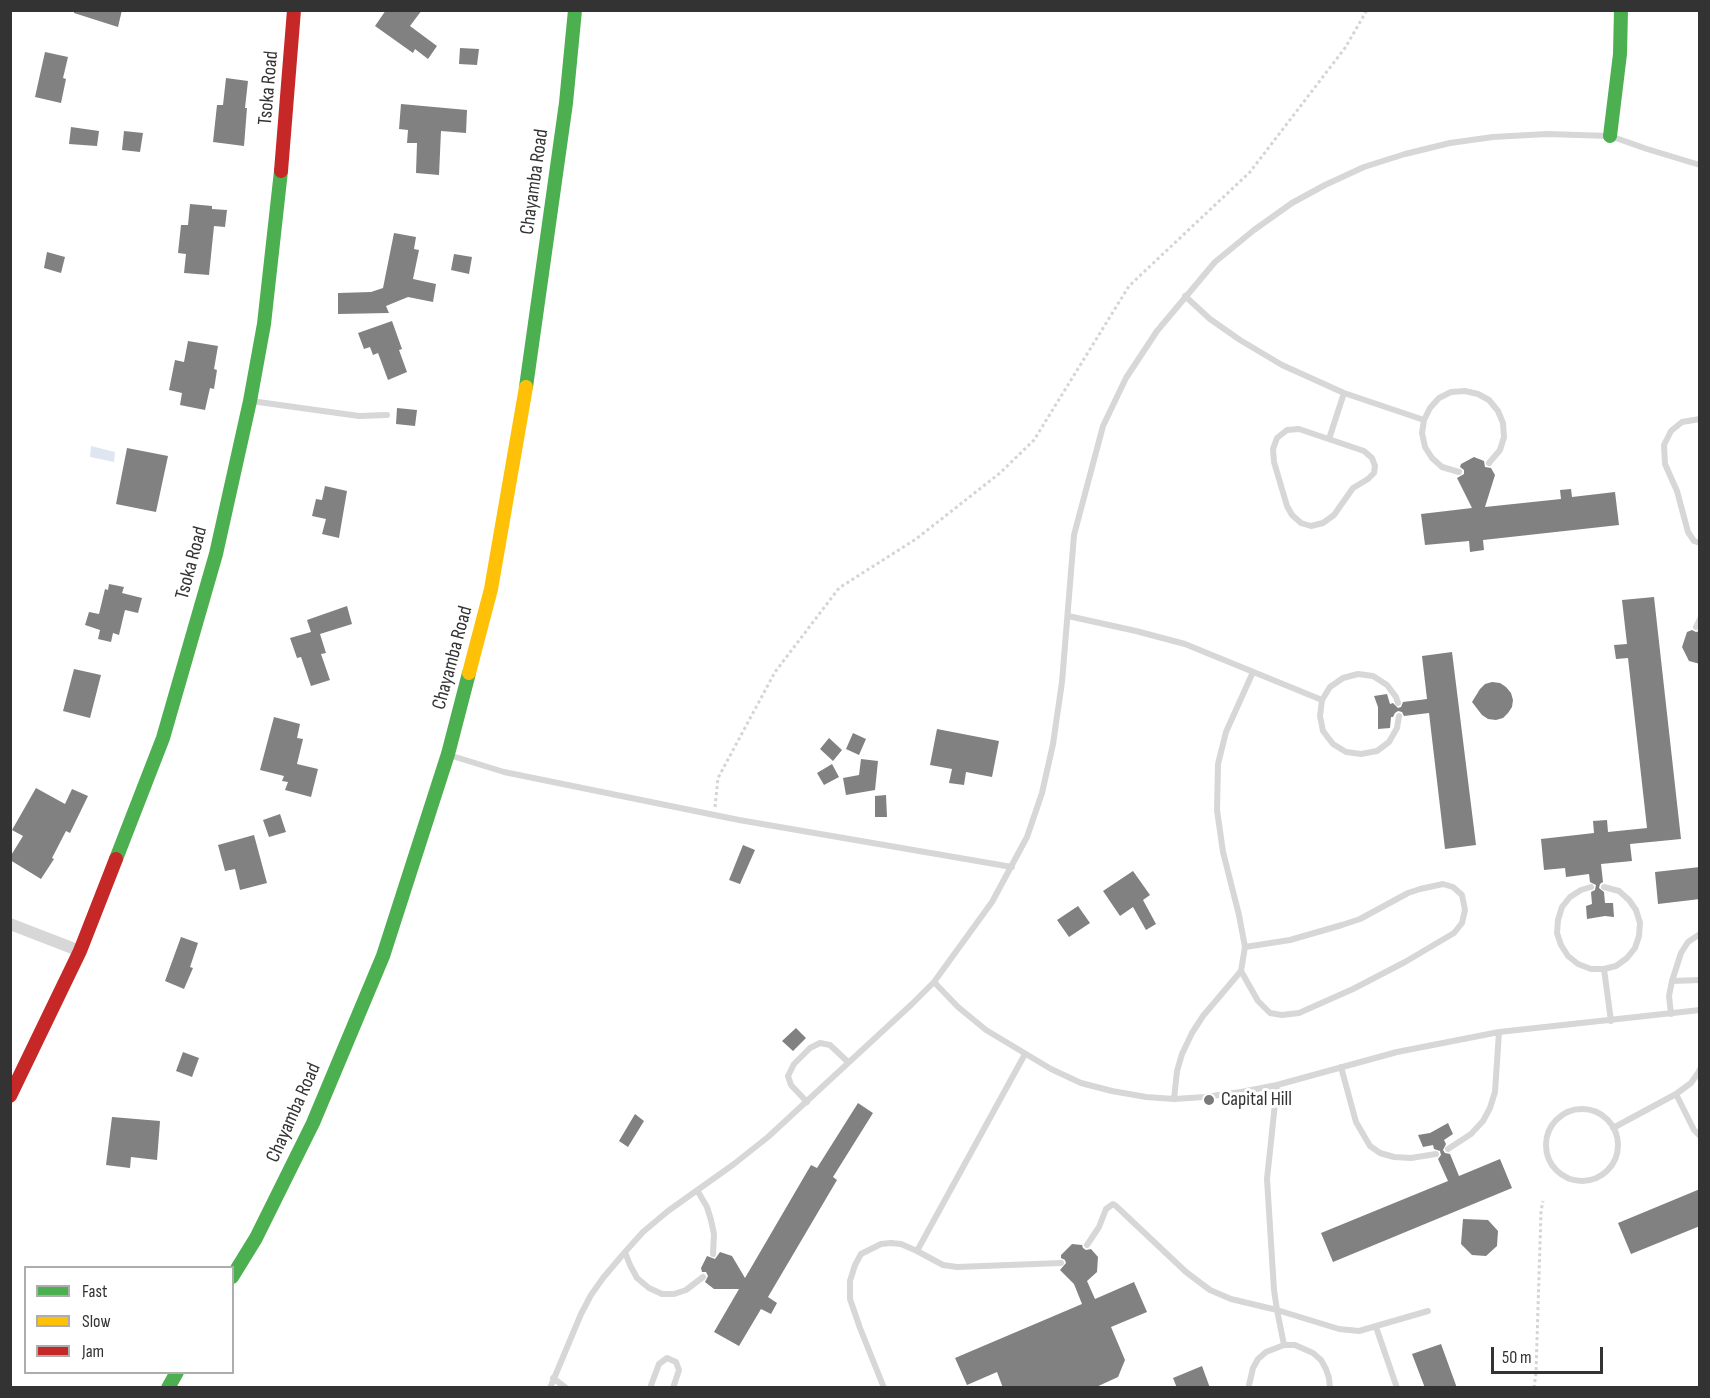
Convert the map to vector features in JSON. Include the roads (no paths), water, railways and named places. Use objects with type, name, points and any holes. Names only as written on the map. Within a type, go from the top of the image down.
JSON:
[{"type":"main road","name":"Tsoka Road","points":[[10,1096],[80,951],[163,738],[216,554],[250,401],[264,324],[280,182],[294,10]]},
{"type":"main road","name":"Chayamba Road","points":[[234,1274],[256,1238],[313,1123],[383,956],[448,754],[491,589],[515,457],[533,346],[566,103],[575,10]]},
{"type":"main road","points":[[1610,135],[1620,54],[1621,10]]},
{"type":"main road","points":[[168,1388],[176,1374]]},
{"type":"street","points":[[10,924],[80,951]]},
{"type":"lane","points":[[550,1388],[591,1295],[643,1232],[768,1137],[912,1004],[934,982],[992,902],[1027,837],[1042,793],[1053,744],[1062,682],[1074,535],[1103,426],[1126,378],[1157,330],[1215,262],[1292,203],[1325,185],[1364,167],[1450,143],[1493,137],[1547,134],[1610,135],[1700,165]]},
{"type":"lane","points":[[1185,297],[1210,319],[1282,365],[1344,393],[1424,420]]},
{"type":"lane","points":[[1459,472],[1442,467],[1432,458],[1425,447],[1422,434],[1424,420],[1430,408],[1439,398],[1451,393],[1465,391],[1478,394],[1489,400],[1498,411],[1503,423],[1504,437],[1500,450],[1489,463]]},
{"type":"lane","points":[[1329,439],[1344,393]]},
{"type":"lane","points":[[250,401],[359,416],[387,415]]},
{"type":"lane","points":[[1700,419],[1682,422],[1671,431],[1664,445],[1665,464],[1677,491],[1688,532],[1694,541],[1700,543]]},
{"type":"lane","points":[[1299,429],[1329,439],[1364,451],[1372,458],[1375,466],[1374,473],[1353,488],[1334,514],[1323,523],[1311,526],[1301,523],[1292,516],[1287,506],[1274,462],[1273,449],[1277,438],[1287,430],[1299,429]]},
{"type":"lane","points":[[1068,616],[1185,644],[1322,700]]},
{"type":"lane","points":[[1696,627],[1700,619]]},
{"type":"lane","points":[[1174,1099],[1179,1063],[1192,1033],[1203,1016],[1241,971],[1245,947],[1223,852],[1217,810],[1218,764],[1226,732],[1253,672]]},
{"type":"lane","points":[[1398,703],[1387,685],[1373,676],[1358,674],[1343,678],[1330,687],[1322,700],[1320,716],[1323,731],[1333,744],[1346,752],[1361,754],[1377,751],[1389,742],[1397,728],[1399,716]]},
{"type":"lane","points":[[448,754],[504,772],[715,814],[1012,867]]},
{"type":"lane","points":[[1241,971],[1258,1001],[1270,1013],[1282,1015],[1299,1013],[1406,962],[1454,933],[1462,923],[1465,910],[1461,895],[1454,887],[1443,884],[1408,893],[1360,919],[1342,925],[1290,940],[1245,947]]},
{"type":"lane","points":[[1591,887],[1570,897],[1562,907],[1557,933],[1568,956],[1584,967],[1604,969],[1616,966],[1635,948],[1640,923],[1636,910],[1629,900],[1619,891],[1604,887]]},
{"type":"lane","points":[[1671,1014],[1669,996],[1681,953],[1688,942],[1700,934]]},
{"type":"lane","points":[[1604,969],[1611,1021]]},
{"type":"lane","points":[[1672,981],[1700,980]]},
{"type":"lane","points":[[934,982],[958,1007],[986,1030],[1051,1069],[1081,1083],[1112,1091],[1174,1099],[1205,1097],[1277,1085],[1397,1052],[1499,1032],[1700,1010]]},
{"type":"lane","points":[[1448,1149],[1471,1134],[1483,1121],[1490,1108],[1495,1092],[1499,1032]]},
{"type":"lane","points":[[807,1102],[791,1085],[788,1076],[794,1064],[810,1048],[820,1043],[830,1045],[848,1062]]},
{"type":"lane","points":[[917,1251],[1025,1054]]},
{"type":"lane","points":[[1341,1067],[1356,1122],[1370,1146],[1380,1154],[1394,1157],[1411,1158],[1436,1154]]},
{"type":"lane","points":[[1613,1128],[1676,1094],[1691,1083],[1700,1069]]},
{"type":"lane","points":[[1277,1085],[1267,1179],[1276,1310],[1284,1345]]},
{"type":"lane","points":[[1676,1094],[1694,1130],[1700,1137]]},
{"type":"lane","points":[[1573,1110],[1591,1110],[1608,1120],[1613,1128],[1617,1137],[1617,1155],[1607,1172],[1600,1177],[1581,1182],[1572,1180],[1563,1177],[1550,1163],[1546,1154],[1547,1136],[1556,1119],[1564,1114],[1573,1110]]},
{"type":"lane","points":[[697,1190],[707,1207],[711,1220],[714,1254]]},
{"type":"lane","points":[[1087,1245],[1099,1227],[1106,1209],[1113,1204],[1186,1272],[1210,1290],[1231,1299],[1339,1329],[1359,1331],[1428,1311]]},
{"type":"lane","points":[[884,1388],[850,1299],[850,1281],[861,1254],[891,1243],[901,1244],[943,1264],[957,1267],[1061,1263]]},
{"type":"lane","points":[[625,1252],[637,1278],[649,1288],[662,1294],[674,1294],[686,1290],[703,1277]]},
{"type":"lane","points":[[1376,1327],[1397,1388]]},
{"type":"lane","points":[[1249,1385],[1253,1368],[1266,1352],[1284,1345],[1295,1345],[1313,1353],[1321,1360],[1329,1378],[1330,1388]]},
{"type":"lane","points":[[650,1388],[659,1364],[667,1358],[676,1362],[679,1370],[673,1388]]},
{"type":"lane","points":[[553,1378],[566,1388]]},
{"type":"place","name":"Capital Hill","points":[[1209,1100]]}]
